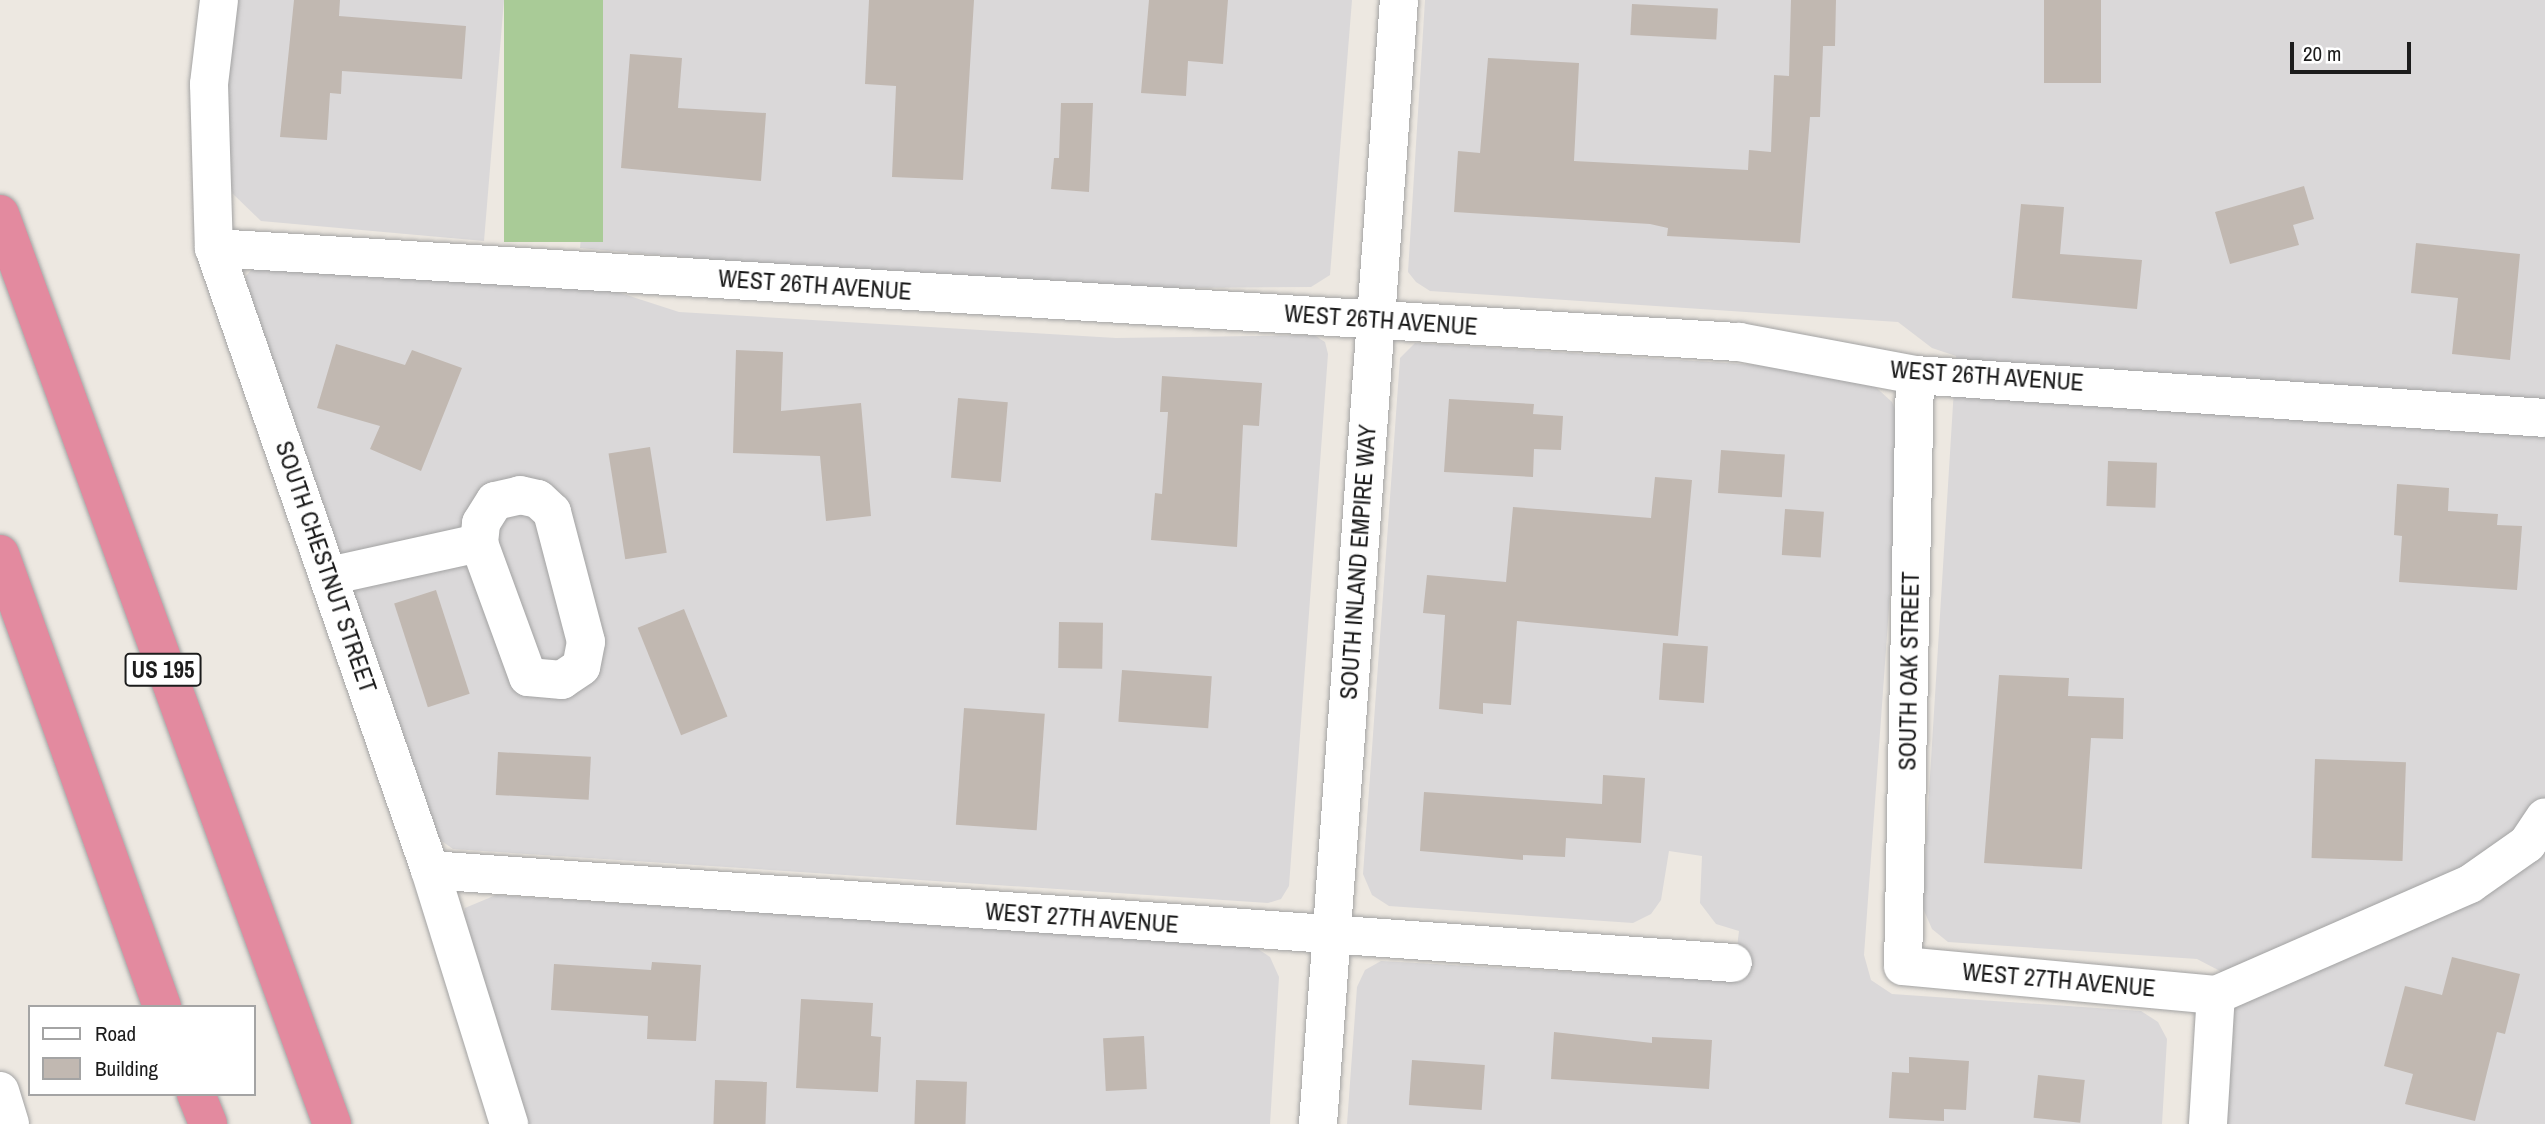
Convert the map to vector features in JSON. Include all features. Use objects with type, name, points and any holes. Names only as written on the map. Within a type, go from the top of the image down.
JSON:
[{"type":"highway","name":"US 195","points":[[0,214],[332,1124]]},
{"type":"highway","points":[[0,554],[161,1005]]},
{"type":"highway","points":[[197,1096],[208,1124]]},
{"type":"street","name":"SOUTH CHESTNUT STREET","points":[[219,0],[209,84],[215,248],[430,870],[509,1124]]},
{"type":"street","name":"SOUTH INLAND EMPIRE WAY","points":[[1318,1124],[1399,0]]},
{"type":"street","name":"WEST 26TH AVENUE","points":[[215,248],[1739,342],[1915,375],[2545,418]]},
{"type":"street","name":"SOUTH OAK STREET","points":[[1903,966],[1915,375]]},
{"type":"street","points":[[329,576],[479,543]]},
{"type":"street","points":[[2208,1124],[2216,995],[2470,884],[2527,844],[2545,817]]},
{"type":"street","name":"WEST 27TH AVENUE","points":[[430,870],[1331,936],[1733,962]]},
{"type":"street","name":"WEST 27TH AVENUE","points":[[1903,966],[2216,995]]},
{"type":"street","points":[[0,1091],[10,1124]]},
{"type":"shaded area","points":[[234,0],[504,0],[484,241],[261,221],[232,193],[220,87]]},
{"type":"shaded area","points":[[603,0],[1352,0],[1330,275],[1311,287],[1040,289],[580,248]]},
{"type":"shaded area","points":[[1425,0],[2545,0],[2545,1124],[2220,1124],[2227,996],[2220,971],[2197,959],[1948,942],[1932,929],[1922,906],[1956,356],[1932,348],[1898,322],[1430,291],[1416,282],[1408,272]]},
{"type":"shaded area","points":[[256,265],[608,289],[679,312],[1116,338],[1314,335],[1325,342],[1328,354],[1289,886],[1281,899],[1268,903],[453,849],[432,834],[247,299],[246,276]]},
{"type":"shaded area","points":[[1415,343],[1836,370],[1869,381],[1892,402],[1902,427],[1864,955],[1871,980],[1892,994],[2141,1011],[2158,1022],[2167,1039],[2162,1124],[1347,1124],[1357,987],[1365,970],[1381,961],[1733,981],[1739,931],[1716,924],[1700,903],[1702,856],[1669,851],[1661,900],[1651,914],[1633,923],[1389,906],[1372,895],[1363,874],[1400,358]]},
{"type":"shaded area","points":[[496,895],[1252,945],[1270,957],[1279,977],[1270,1124],[525,1124],[458,937],[465,908]]},
{"type":"green space","points":[[504,0],[603,0],[603,242],[504,242]]},
{"type":"building","points":[[294,0],[340,0],[339,16],[466,26],[462,79],[342,71],[341,94],[330,93],[327,140],[280,137]]},
{"type":"building","points":[[869,0],[974,0],[963,180],[892,177],[896,86],[865,84]]},
{"type":"building","points":[[1149,0],[1228,0],[1223,64],[1188,61],[1186,96],[1141,93]]},
{"type":"building","points":[[1791,0],[1836,0],[1835,46],[1823,46],[1820,117],[1810,117],[1800,243],[1667,236],[1668,228],[1650,224],[1454,212],[1458,151],[1480,153],[1488,58],[1579,63],[1574,161],[1748,170],[1749,150],[1771,152],[1774,75],[1789,76]]},
{"type":"building","points":[[2044,0],[2101,0],[2101,83],[2044,83]]},
{"type":"building","points":[[1632,4],[1718,9],[1716,39],[1630,35]]},
{"type":"building","points":[[630,54],[682,58],[678,108],[766,113],[761,181],[621,168]]},
{"type":"building","points":[[1061,103],[1093,103],[1089,192],[1051,189],[1054,158],[1059,158]]},
{"type":"building","points":[[2304,186],[2314,219],[2293,225],[2299,245],[2230,264],[2215,212]]},
{"type":"building","points":[[2021,204],[2064,207],[2060,254],[2142,260],[2137,309],[2012,298]]},
{"type":"building","points":[[2416,243],[2520,254],[2510,360],[2452,354],[2458,298],[2411,293]]},
{"type":"building","points":[[336,344],[405,365],[412,350],[462,368],[421,471],[370,449],[380,426],[317,408]]},
{"type":"building","points":[[736,350],[783,352],[781,411],[861,403],[871,516],[826,521],[820,456],[733,453]]},
{"type":"building","points":[[1162,376],[1262,383],[1259,426],[1243,425],[1237,547],[1151,540],[1155,493],[1162,494],[1168,412],[1160,412]]},
{"type":"building","points":[[958,398],[1008,402],[1001,482],[951,478]]},
{"type":"building","points":[[1449,399],[1534,404],[1533,414],[1563,416],[1561,450],[1534,449],[1533,477],[1444,472]]},
{"type":"building","points":[[650,447],[667,553],[625,559],[609,454]]},
{"type":"building","points":[[1721,450],[1785,454],[1782,497],[1718,493]]},
{"type":"building","points":[[2108,461],[2157,463],[2155,508],[2106,506]]},
{"type":"building","points":[[1655,477],[1692,480],[1678,636],[1517,621],[1511,705],[1483,703],[1483,714],[1439,709],[1445,615],[1423,613],[1427,575],[1506,582],[1513,507],[1651,518]]},
{"type":"building","points":[[2397,484],[2449,488],[2448,511],[2498,514],[2497,525],[2522,526],[2517,590],[2399,582],[2402,536],[2394,535]]},
{"type":"building","points":[[1785,509],[1824,512],[1821,558],[1782,555]]},
{"type":"building","points":[[436,590],[470,694],[428,707],[394,604]]},
{"type":"building","points":[[684,609],[727,717],[681,735],[638,628]]},
{"type":"building","points":[[1059,622],[1103,623],[1102,669],[1058,668]]},
{"type":"building","points":[[1663,643],[1708,646],[1704,703],[1659,700]]},
{"type":"building","points":[[1122,670],[1212,676],[1208,728],[1118,722]]},
{"type":"building","points":[[1999,675],[2069,678],[2068,696],[2124,698],[2123,739],[2091,738],[2082,869],[1984,863]]},
{"type":"building","points":[[964,708],[1045,714],[1037,830],[956,825]]},
{"type":"building","points":[[498,752],[591,757],[589,800],[496,795]]},
{"type":"building","points":[[2315,759],[2406,762],[2402,861],[2312,858]]},
{"type":"building","points":[[1603,775],[1645,778],[1641,843],[1566,838],[1565,857],[1523,855],[1523,860],[1420,851],[1424,792],[1602,804]]},
{"type":"building","points":[[2452,957],[2520,974],[2505,1034],[2497,1032],[2475,1121],[2405,1104],[2413,1074],[2384,1066],[2405,986],[2442,995]]},
{"type":"building","points":[[652,962],[701,965],[696,1041],[647,1039],[648,1016],[551,1010],[554,964],[651,970]]},
{"type":"building","points":[[801,999],[873,1003],[871,1036],[881,1037],[878,1092],[796,1088]]},
{"type":"building","points":[[1554,1032],[1652,1043],[1652,1037],[1712,1040],[1709,1089],[1551,1079]]},
{"type":"building","points":[[1144,1036],[1147,1089],[1106,1091],[1103,1038]]},
{"type":"building","points":[[1909,1057],[1969,1061],[1966,1110],[1944,1109],[1944,1121],[1889,1118],[1892,1072],[1909,1073]]},
{"type":"building","points":[[1412,1060],[1485,1065],[1482,1110],[1409,1105]]},
{"type":"building","points":[[2038,1075],[2085,1080],[2080,1123],[2034,1118]]},
{"type":"building","points":[[715,1080],[767,1082],[765,1124],[713,1124]]},
{"type":"building","points":[[916,1080],[967,1082],[965,1124],[914,1124]]}]
